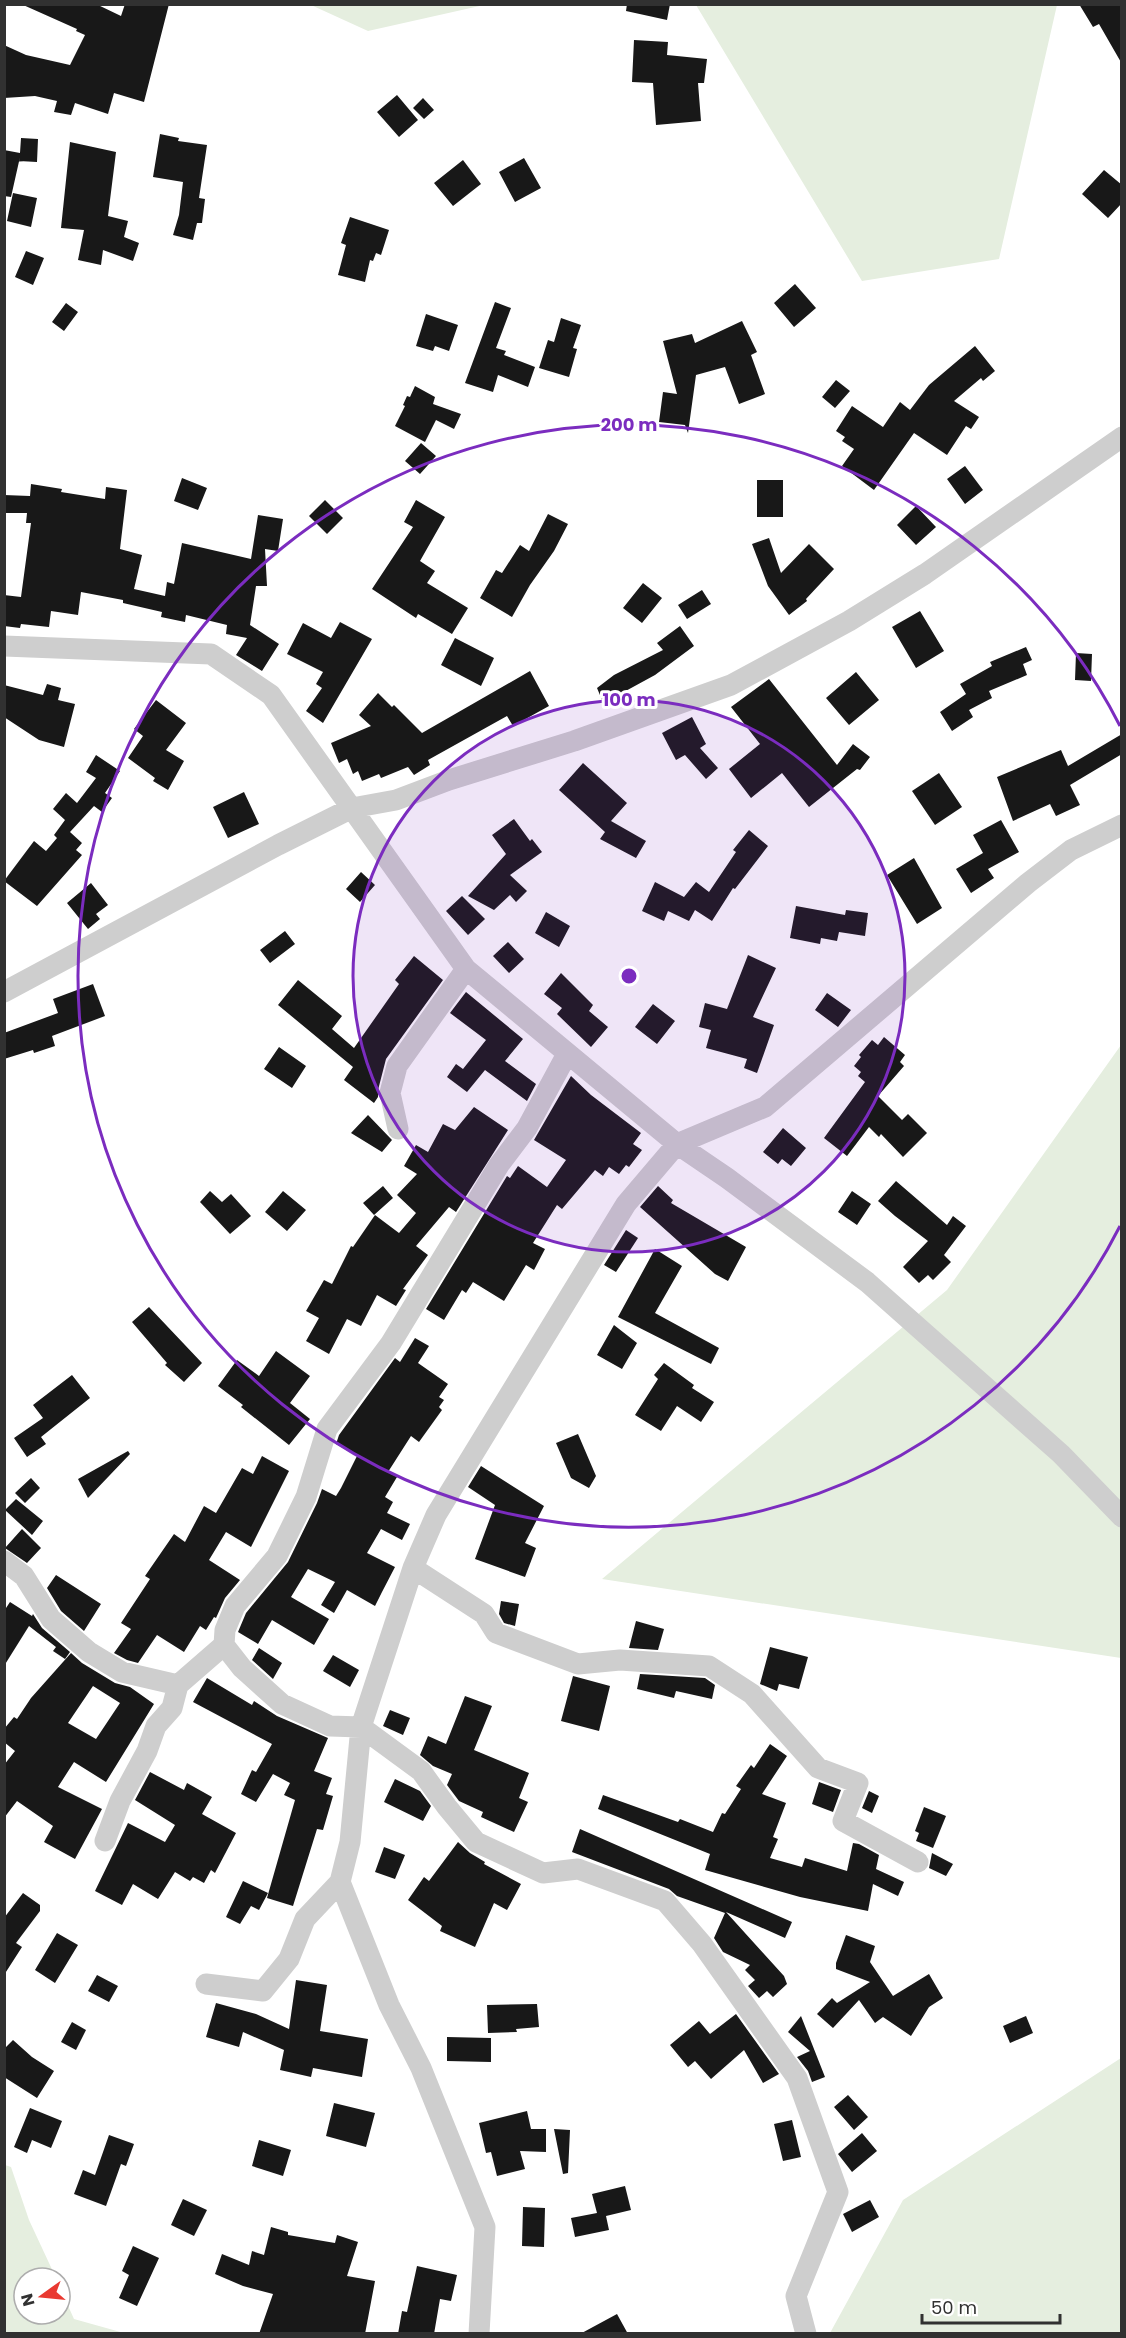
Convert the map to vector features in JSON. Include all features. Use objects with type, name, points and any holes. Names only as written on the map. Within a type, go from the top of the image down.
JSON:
[{"type":"street","points":[[4,992],[204,887],[278,845],[352,808],[396,800],[449,780],[574,741],[731,685],[849,621],[925,574],[1122,436]]},
{"type":"street","points":[[4,646],[211,654],[271,695],[466,969],[676,1144],[727,1178],[867,1282],[1061,1455],[1122,1517]]},
{"type":"street","points":[[206,1984],[263,1991],[289,1959],[305,1919],[340,1882],[350,1842],[361,1727],[413,1568],[436,1515],[626,1204],[676,1144],[765,1107],[1028,883],[1071,850],[1122,825]]},
{"type":"street","points":[[398,1129],[390,1093],[397,1066],[466,969]]},
{"type":"street","points":[[567,1054],[527,1128],[500,1165],[391,1343],[327,1429],[301,1507],[277,1556],[236,1606],[225,1630],[224,1645],[242,1668],[282,1704],[330,1726],[361,1727],[421,1771],[476,1842],[543,1873],[578,1869],[665,1901],[702,1944],[797,2078],[838,2192],[795,2296],[806,2334]]},
{"type":"street","points":[[4,1561],[24,1576],[51,1619],[89,1652],[122,1672],[178,1685]]},
{"type":"street","points":[[413,1568],[484,1614],[496,1633],[578,1664],[621,1660],[709,1666],[752,1694],[818,1768],[858,1783],[843,1821],[918,1862]]},
{"type":"street","points":[[105,1841],[120,1801],[147,1751],[156,1726],[172,1708],[178,1685],[224,1645]]},
{"type":"street","points":[[340,1882],[389,2005],[421,2068],[485,2227],[479,2334]]},
{"type":"green space","points":[[311,5],[484,5],[368,31]]},
{"type":"green space","points":[[696,5],[1057,5],[999,259],[862,281]]},
{"type":"green space","points":[[1121,1045],[1121,1658],[602,1579],[947,1290]]},
{"type":"green space","points":[[1121,2058],[1121,2333],[830,2333],[903,2200]]},
{"type":"green space","points":[[5,2165],[11,2167],[29,2220],[50,2266],[12,2266],[12,2326],[72,2326],[72,2315],[74,2319],[124,2333],[5,2333]]},
{"type":"building","points":[[21,4],[96,4],[121,16],[125,4],[169,4],[144,102],[114,93],[108,114],[75,103],[71,115],[54,112],[57,101],[35,96],[4,98],[4,45],[26,55],[70,65],[85,35],[76,31],[77,29]]},
{"type":"building","points":[[627,4],[670,4],[667,20],[626,11]]},
{"type":"building","points":[[1079,4],[1122,4],[1122,64],[1099,24],[1093,27]]},
{"type":"building","points":[[634,40],[668,42],[667,55],[707,59],[704,83],[698,83],[701,121],[656,125],[653,83],[632,82]]},
{"type":"building","points":[[397,95],[418,120],[399,137],[377,112]]},
{"type":"building","points":[[423,98],[434,110],[424,119],[413,108]]},
{"type":"building","points":[[160,134],[179,138],[178,141],[207,145],[199,198],[205,199],[202,223],[197,223],[193,240],[173,235],[179,215],[183,182],[153,177]]},
{"type":"building","points":[[21,138],[38,139],[37,162],[19,161],[11,197],[4,196],[4,150],[20,153]]},
{"type":"building","points":[[70,142],[116,152],[108,216],[128,221],[124,237],[139,243],[133,261],[103,250],[101,265],[78,260],[84,230],[61,228]]},
{"type":"building","points":[[524,158],[541,188],[515,202],[499,172]]},
{"type":"building","points":[[463,160],[481,184],[453,206],[434,183]]},
{"type":"building","points":[[1104,170],[1122,185],[1122,203],[1108,218],[1082,194]]},
{"type":"building","points":[[13,193],[37,198],[31,227],[7,221]]},
{"type":"building","points":[[350,217],[389,230],[381,255],[376,253],[373,261],[370,260],[365,282],[338,275],[346,245],[341,243]]},
{"type":"building","points":[[26,251],[44,258],[33,285],[15,277]]},
{"type":"building","points":[[795,284],[816,308],[794,327],[774,303]]},
{"type":"building","points":[[495,302],[511,308],[496,348],[506,351],[504,355],[535,367],[528,387],[498,375],[493,392],[465,383]]},
{"type":"building","points":[[66,303],[78,312],[64,331],[52,322]]},
{"type":"building","points":[[426,314],[458,325],[449,351],[435,346],[433,351],[416,346]]},
{"type":"building","points":[[561,318],[581,325],[573,348],[577,349],[569,377],[539,368],[548,340],[554,342]]},
{"type":"building","points":[[742,321],[757,352],[751,355],[765,394],[739,404],[725,367],[696,375],[688,433],[685,425],[659,422],[663,392],[677,394],[663,341],[692,334],[695,343]]},
{"type":"building","points":[[975,346],[995,371],[983,381],[981,378],[954,401],[979,417],[971,429],[966,426],[947,455],[914,433],[874,490],[842,466],[854,449],[842,441],[845,437],[836,431],[852,406],[883,427],[900,402],[910,410],[929,385]]},
{"type":"building","points":[[836,380],[850,391],[835,408],[822,397]]},
{"type":"building","points":[[415,386],[435,397],[433,404],[461,414],[454,429],[436,420],[425,442],[395,426],[405,406],[403,405],[407,396],[410,397]]},
{"type":"building","points":[[421,443],[436,456],[420,474],[405,461]]},
{"type":"building","points":[[965,466],[983,490],[965,504],[947,479]]},
{"type":"building","points":[[182,478],[207,488],[198,510],[174,501]]},
{"type":"building","points":[[757,480],[783,480],[783,517],[757,517]]},
{"type":"building","points":[[31,484],[62,489],[61,492],[105,499],[106,487],[127,490],[120,549],[142,555],[134,589],[165,596],[167,582],[174,584],[182,543],[251,559],[258,515],[283,519],[278,551],[265,549],[267,586],[256,586],[250,625],[279,644],[262,671],[236,655],[247,638],[226,634],[227,625],[186,615],[185,622],[161,617],[162,612],[123,603],[123,600],[81,592],[78,615],[51,611],[49,627],[21,624],[20,628],[4,626],[4,595],[21,597],[31,523],[26,523],[27,513],[4,513],[4,495],[30,496]]},
{"type":"building","points":[[325,500],[343,518],[327,534],[309,516]]},
{"type":"building","points":[[416,500],[445,517],[420,561],[435,571],[427,583],[468,608],[452,634],[418,614],[416,618],[372,589],[413,527],[404,522]]},
{"type":"building","points":[[916,506],[936,527],[916,545],[897,525]]},
{"type":"building","points":[[548,514],[568,524],[554,551],[530,585],[512,617],[480,598],[496,570],[502,573],[520,545],[529,551]]},
{"type":"building","points":[[769,538],[781,573],[809,544],[834,569],[806,599],[807,601],[789,615],[768,586],[752,544]]},
{"type":"building","points":[[643,583],[662,598],[642,623],[623,608]]},
{"type":"building","points":[[702,590],[711,604],[687,619],[678,605]]},
{"type":"building","points":[[920,611],[944,651],[916,668],[892,627]]},
{"type":"building","points":[[340,622],[372,639],[323,723],[306,711],[322,688],[316,684],[323,672],[287,654],[303,623],[331,638]]},
{"type":"building","points":[[680,626],[694,646],[655,675],[622,693],[625,699],[605,707],[597,688],[614,675],[663,650],[657,643]]},
{"type":"building","points":[[455,638],[494,658],[481,686],[441,665]]},
{"type":"building","points":[[1026,647],[1032,660],[1023,664],[1027,675],[989,691],[992,698],[969,710],[973,717],[952,731],[940,712],[966,694],[960,684],[992,666],[990,662]]},
{"type":"building","points":[[1076,653],[1092,654],[1091,681],[1075,680]]},
{"type":"building","points":[[530,671],[549,706],[513,726],[507,716],[428,760],[430,765],[414,775],[408,767],[381,778],[379,774],[362,781],[358,771],[353,774],[347,759],[339,763],[331,743],[371,726],[359,715],[378,693],[392,707],[394,705],[422,733]]},
{"type":"building","points":[[856,672],[879,700],[849,725],[826,698]]},
{"type":"building","points":[[769,679],[837,765],[853,744],[870,757],[860,770],[857,769],[809,807],[782,773],[751,798],[729,769],[760,744],[731,707]]},
{"type":"building","points":[[47,684],[61,688],[58,700],[75,704],[64,747],[39,740],[4,717],[4,685],[43,695]]},
{"type":"building","points":[[156,700],[186,723],[166,750],[184,761],[168,790],[153,781],[155,778],[128,758],[143,736],[134,729]]},
{"type":"building","points":[[692,717],[706,744],[700,748],[718,768],[706,779],[685,755],[676,760],[662,733]]},
{"type":"building","points":[[1122,734],[1122,754],[1070,785],[1080,805],[1056,816],[1050,804],[1013,821],[997,777],[1061,750],[1068,766]]},
{"type":"building","points":[[96,755],[120,771],[105,793],[112,798],[102,812],[94,806],[70,832],[82,843],[76,850],[82,855],[37,906],[4,881],[34,841],[46,851],[57,838],[54,835],[65,820],[53,809],[66,793],[77,803],[96,778],[86,772]]},
{"type":"building","points":[[583,763],[627,803],[611,821],[646,841],[636,858],[600,839],[605,832],[559,790]]},
{"type":"building","points":[[939,773],[962,807],[935,825],[912,791]]},
{"type":"building","points":[[244,792],[259,824],[228,838],[213,807]]},
{"type":"building","points":[[514,819],[530,841],[532,839],[542,852],[510,875],[527,891],[516,902],[510,895],[494,910],[468,896],[506,854],[492,835]]},
{"type":"building","points":[[1001,820],[1019,852],[988,869],[994,878],[971,893],[956,869],[983,853],[973,835]]},
{"type":"building","points":[[749,830],[768,846],[735,889],[733,888],[712,921],[695,910],[689,921],[668,911],[664,921],[642,911],[655,882],[684,897],[696,882],[709,892],[736,852],[733,850]]},
{"type":"building","points":[[914,858],[942,908],[917,924],[887,875]]},
{"type":"building","points":[[361,872],[375,885],[360,902],[346,889]]},
{"type":"building","points":[[91,883],[108,905],[96,914],[100,919],[88,929],[67,903]]},
{"type":"building","points":[[462,896],[485,919],[468,935],[446,911]]},
{"type":"building","points":[[796,906],[845,915],[846,910],[868,913],[865,936],[839,932],[837,941],[821,938],[820,944],[790,938]]},
{"type":"building","points":[[546,912],[570,926],[559,947],[535,933]]},
{"type":"building","points":[[285,931],[295,944],[270,963],[260,950]]},
{"type":"building","points":[[508,942],[524,959],[509,973],[493,956]]},
{"type":"building","points":[[748,955],[776,968],[753,1017],[774,1025],[757,1073],[744,1068],[747,1059],[706,1048],[711,1030],[699,1027],[705,1003],[727,1009]]},
{"type":"building","points":[[414,956],[443,980],[386,1059],[378,1097],[374,1103],[344,1080],[353,1067],[278,1005],[298,980],[342,1016],[332,1029],[354,1048],[399,984],[395,980]]},
{"type":"building","points":[[561,973],[593,1005],[589,1011],[608,1027],[591,1047],[557,1014],[562,1008],[544,994]]},
{"type":"building","points":[[93,984],[105,1016],[52,1036],[55,1046],[4,1059],[4,1033],[58,1013],[53,999]]},
{"type":"building","points":[[466,992],[523,1039],[505,1061],[536,1084],[527,1101],[485,1070],[467,1092],[447,1077],[456,1064],[463,1069],[486,1040],[450,1013]]},
{"type":"building","points":[[827,993],[851,1010],[838,1027],[815,1010]]},
{"type":"building","points":[[653,1004],[675,1021],[657,1044],[635,1027]]},
{"type":"building","points":[[884,1037],[905,1055],[900,1062],[904,1066],[878,1096],[902,1120],[908,1114],[927,1133],[903,1157],[881,1134],[879,1137],[869,1127],[847,1156],[824,1138],[865,1082],[858,1076],[861,1072],[854,1066],[861,1057],[859,1055],[872,1040],[878,1045]]},
{"type":"building","points":[[279,1047],[306,1066],[292,1088],[264,1069]]},
{"type":"building","points":[[571,1076],[591,1095],[641,1133],[633,1144],[642,1150],[629,1167],[626,1165],[619,1174],[609,1167],[603,1176],[595,1170],[562,1209],[557,1205],[533,1243],[545,1249],[534,1270],[526,1265],[504,1301],[473,1282],[466,1293],[462,1290],[444,1320],[426,1309],[507,1176],[510,1178],[518,1166],[547,1187],[566,1160],[534,1140]]},
{"type":"building","points":[[474,1107],[508,1130],[456,1212],[449,1207],[416,1246],[428,1255],[403,1289],[406,1290],[396,1306],[377,1295],[361,1326],[347,1319],[329,1354],[306,1341],[319,1318],[306,1311],[324,1280],[332,1284],[351,1246],[353,1247],[375,1215],[399,1233],[416,1213],[397,1195],[417,1174],[404,1166],[416,1145],[428,1152],[443,1124],[455,1130]]},
{"type":"building","points":[[368,1115],[392,1140],[382,1152],[351,1133]]},
{"type":"building","points":[[783,1128],[806,1148],[791,1166],[782,1159],[778,1164],[763,1152]]},
{"type":"building","points":[[896,1181],[947,1225],[953,1216],[966,1226],[944,1255],[951,1262],[933,1280],[928,1275],[919,1283],[903,1267],[928,1241],[878,1201]]},
{"type":"building","points":[[383,1186],[393,1198],[374,1215],[363,1203]]},
{"type":"building","points":[[658,1186],[673,1200],[671,1203],[746,1247],[728,1281],[715,1274],[640,1207]]},
{"type":"building","points":[[210,1191],[222,1202],[231,1194],[251,1216],[230,1234],[200,1202]]},
{"type":"building","points":[[283,1191],[306,1210],[287,1231],[265,1212]]},
{"type":"building","points":[[852,1191],[871,1204],[857,1225],[838,1212]]},
{"type":"building","points":[[626,1230],[638,1238],[616,1272],[604,1265]]},
{"type":"building","points":[[655,1249],[682,1266],[655,1313],[719,1348],[711,1364],[618,1317]]},
{"type":"building","points":[[149,1307],[202,1363],[184,1382],[165,1365],[167,1363],[132,1322]]},
{"type":"building","points":[[614,1325],[637,1343],[622,1369],[597,1355]]},
{"type":"building","points":[[415,1338],[429,1346],[418,1363],[448,1384],[439,1397],[444,1400],[439,1407],[442,1410],[419,1442],[411,1436],[388,1472],[397,1477],[385,1497],[393,1502],[387,1513],[410,1524],[402,1540],[381,1529],[367,1553],[395,1567],[375,1606],[347,1590],[334,1613],[321,1605],[335,1582],[308,1569],[291,1597],[329,1619],[314,1645],[272,1620],[258,1644],[238,1632],[246,1613],[288,1562],[322,1489],[336,1496],[341,1488],[357,1456],[336,1444],[339,1435],[395,1358],[400,1362]]},
{"type":"building","points":[[276,1351],[310,1376],[290,1403],[310,1419],[289,1445],[218,1386],[237,1360],[259,1376]]},
{"type":"building","points":[[664,1363],[694,1385],[692,1388],[714,1402],[701,1422],[677,1406],[661,1431],[635,1415],[658,1379],[654,1375]]},
{"type":"building","points":[[72,1375],[90,1398],[41,1437],[46,1444],[27,1457],[14,1438],[43,1418],[33,1405]]},
{"type":"building","points":[[578,1434],[596,1476],[589,1488],[571,1478],[556,1443]]},
{"type":"building","points":[[128,1451],[130,1454],[88,1498],[78,1479]]},
{"type":"building","points":[[262,1456],[289,1471],[251,1547],[226,1532],[209,1560],[240,1580],[225,1598],[216,1618],[214,1617],[206,1630],[200,1626],[184,1652],[157,1635],[138,1663],[114,1653],[131,1629],[121,1623],[150,1579],[145,1576],[174,1534],[185,1542],[204,1506],[216,1513],[242,1468],[253,1474]]},
{"type":"building","points":[[481,1466],[544,1506],[525,1543],[536,1548],[525,1577],[475,1559],[495,1505],[468,1487]]},
{"type":"building","points":[[31,1478],[40,1488],[25,1503],[15,1493]]},
{"type":"building","points":[[16,1499],[43,1521],[32,1535],[5,1510]]},
{"type":"building","points":[[22,1529],[41,1548],[27,1563],[5,1548]]},
{"type":"building","points":[[56,1575],[101,1604],[84,1631],[61,1611],[47,1588]]},
{"type":"building","points":[[501,1601],[519,1604],[515,1626],[504,1623],[499,1614]]},
{"type":"building","points":[[10,1602],[32,1616],[33,1614],[42,1628],[70,1652],[65,1659],[53,1651],[56,1647],[29,1626],[4,1666],[4,1611]]},
{"type":"building","points":[[636,1621],[664,1629],[658,1650],[629,1648]]},
{"type":"building","points":[[770,1647],[808,1657],[799,1689],[779,1684],[777,1691],[760,1684]]},
{"type":"building","points":[[259,1648],[282,1663],[273,1679],[252,1660]]},
{"type":"building","points":[[71,1653],[82,1663],[115,1683],[130,1687],[154,1704],[106,1782],[74,1762],[58,1787],[102,1809],[75,1859],[44,1842],[53,1826],[17,1801],[4,1818],[4,1765],[15,1751],[4,1742],[4,1729],[14,1717],[17,1719],[31,1698]],"holes":[[[93,1686],[120,1703],[96,1739],[68,1723]]]},
{"type":"building","points":[[333,1655],[359,1670],[350,1687],[323,1671]]},
{"type":"building","points":[[640,1674],[705,1678],[715,1685],[712,1699],[676,1691],[674,1698],[637,1689]]},
{"type":"building","points":[[573,1676],[610,1686],[599,1731],[561,1721]]},
{"type":"building","points":[[207,1678],[252,1705],[254,1701],[277,1716],[328,1738],[314,1771],[332,1778],[326,1794],[333,1796],[323,1830],[317,1829],[293,1906],[267,1898],[295,1800],[284,1795],[290,1783],[273,1774],[256,1802],[241,1794],[252,1770],[256,1772],[272,1744],[193,1702]]},
{"type":"building","points":[[465,1696],[492,1706],[474,1750],[529,1773],[519,1798],[528,1802],[514,1832],[481,1817],[483,1812],[459,1801],[447,1785],[452,1774],[433,1766],[420,1755],[428,1736],[446,1744]]},
{"type":"building","points":[[390,1710],[410,1718],[403,1735],[383,1726]]},
{"type":"building","points":[[770,1744],[787,1756],[762,1794],[786,1803],[773,1837],[778,1839],[770,1858],[802,1867],[805,1858],[847,1871],[853,1843],[859,1844],[879,1855],[876,1869],[904,1882],[898,1896],[873,1884],[868,1911],[800,1897],[705,1870],[710,1854],[598,1809],[603,1795],[678,1822],[680,1819],[713,1832],[722,1813],[725,1814],[741,1789],[736,1786],[751,1765],[754,1768]]},
{"type":"building","points":[[150,1772],[184,1790],[187,1783],[212,1797],[202,1814],[236,1833],[215,1873],[211,1870],[204,1883],[193,1877],[190,1881],[175,1872],[158,1899],[133,1884],[122,1905],[95,1891],[128,1823],[165,1842],[175,1825],[135,1800]]},
{"type":"building","points":[[395,1779],[420,1791],[431,1806],[423,1821],[384,1802]]},
{"type":"building","points":[[819,1782],[841,1790],[833,1812],[812,1804]]},
{"type":"building","points":[[869,1791],[879,1796],[872,1813],[862,1808]]},
{"type":"building","points":[[924,1807],[946,1816],[933,1848],[916,1841],[919,1833],[915,1831]]},
{"type":"building","points":[[580,1829],[792,1922],[785,1938],[726,1912],[784,1976],[787,1984],[773,1997],[767,1991],[759,1998],[748,1986],[755,1980],[745,1970],[750,1965],[723,1952],[714,1938],[725,1913],[677,1896],[669,1889],[572,1852]]},
{"type":"building","points":[[458,1842],[485,1862],[484,1864],[521,1884],[507,1910],[494,1903],[475,1947],[440,1931],[442,1926],[408,1900],[424,1877],[429,1881]]},
{"type":"building","points":[[384,1847],[405,1855],[395,1879],[375,1872]]},
{"type":"building","points":[[932,1853],[953,1864],[946,1876],[929,1868]]},
{"type":"building","points":[[243,1881],[268,1893],[259,1910],[251,1906],[240,1924],[226,1917]]},
{"type":"building","points":[[23,1893],[40,1905],[40,1911],[16,1943],[22,1947],[4,1975],[4,1918]]},
{"type":"building","points":[[57,1933],[78,1945],[55,1983],[35,1970]]},
{"type":"building","points":[[846,1935],[875,1946],[870,1962],[893,1996],[929,1974],[943,1998],[929,2007],[911,2036],[883,2017],[875,2023],[859,2000],[833,2028],[817,2014],[832,1998],[837,2003],[870,1982],[836,1969]]},
{"type":"building","points":[[97,1975],[118,1986],[109,2002],[88,1991]]},
{"type":"building","points":[[296,1980],[327,1985],[320,2031],[368,2039],[362,2077],[313,2068],[311,2077],[280,2070],[284,2050],[243,2032],[239,2047],[206,2037],[216,2003],[256,2014],[289,2029]]},
{"type":"building","points":[[537,2004],[539,2027],[516,2029],[517,2032],[488,2033],[487,2005]]},
{"type":"building","points":[[736,2014],[779,2074],[763,2083],[744,2050],[711,2079],[695,2061],[688,2067],[670,2045],[699,2021],[710,2034]]},
{"type":"building","points":[[801,2016],[825,2077],[812,2082],[808,2071],[797,2057],[810,2051],[788,2032]]},
{"type":"building","points":[[1026,2016],[1033,2033],[1010,2043],[1003,2026]]},
{"type":"building","points":[[72,2022],[86,2030],[76,2050],[61,2042]]},
{"type":"building","points":[[447,2037],[491,2038],[491,2062],[447,2061]]},
{"type":"building","points":[[13,2040],[32,2057],[54,2071],[37,2098],[4,2077],[4,2049]]},
{"type":"building","points":[[848,2095],[868,2117],[854,2130],[834,2107]]},
{"type":"building","points":[[334,2103],[375,2113],[366,2147],[326,2136]]},
{"type":"building","points":[[30,2108],[62,2121],[51,2148],[32,2140],[27,2153],[14,2147]]},
{"type":"building","points":[[527,2111],[531,2129],[546,2129],[546,2152],[520,2151],[525,2169],[497,2176],[491,2152],[486,2153],[479,2123]]},
{"type":"building","points":[[792,2120],[801,2157],[783,2161],[774,2124]]},
{"type":"building","points":[[554,2129],[570,2130],[568,2173],[563,2174]]},
{"type":"building","points":[[862,2133],[877,2151],[852,2172],[838,2154]]},
{"type":"building","points":[[109,2135],[134,2144],[126,2166],[121,2164],[106,2206],[74,2194],[83,2170],[95,2175]]},
{"type":"building","points":[[259,2140],[291,2150],[283,2176],[252,2166]]},
{"type":"building","points":[[625,2186],[631,2210],[606,2216],[609,2230],[575,2237],[571,2218],[597,2213],[592,2194]]},
{"type":"building","points":[[183,2199],[207,2210],[194,2236],[171,2225]]},
{"type":"building","points":[[870,2200],[879,2217],[852,2232],[843,2214]]},
{"type":"building","points":[[523,2207],[545,2208],[544,2247],[522,2246]]},
{"type":"building","points":[[271,2227],[288,2232],[288,2235],[335,2243],[337,2235],[358,2242],[347,2276],[375,2281],[365,2334],[259,2334],[273,2294],[243,2286],[215,2274],[222,2254],[249,2265],[252,2251],[264,2255]]},
{"type":"building","points":[[133,2246],[159,2258],[137,2306],[119,2298],[129,2275],[122,2271]]},
{"type":"building","points":[[417,2266],[457,2275],[451,2301],[440,2299],[434,2334],[398,2334],[402,2311],[407,2312]]},
{"type":"building","points":[[617,2314],[628,2334],[580,2334]]}]
